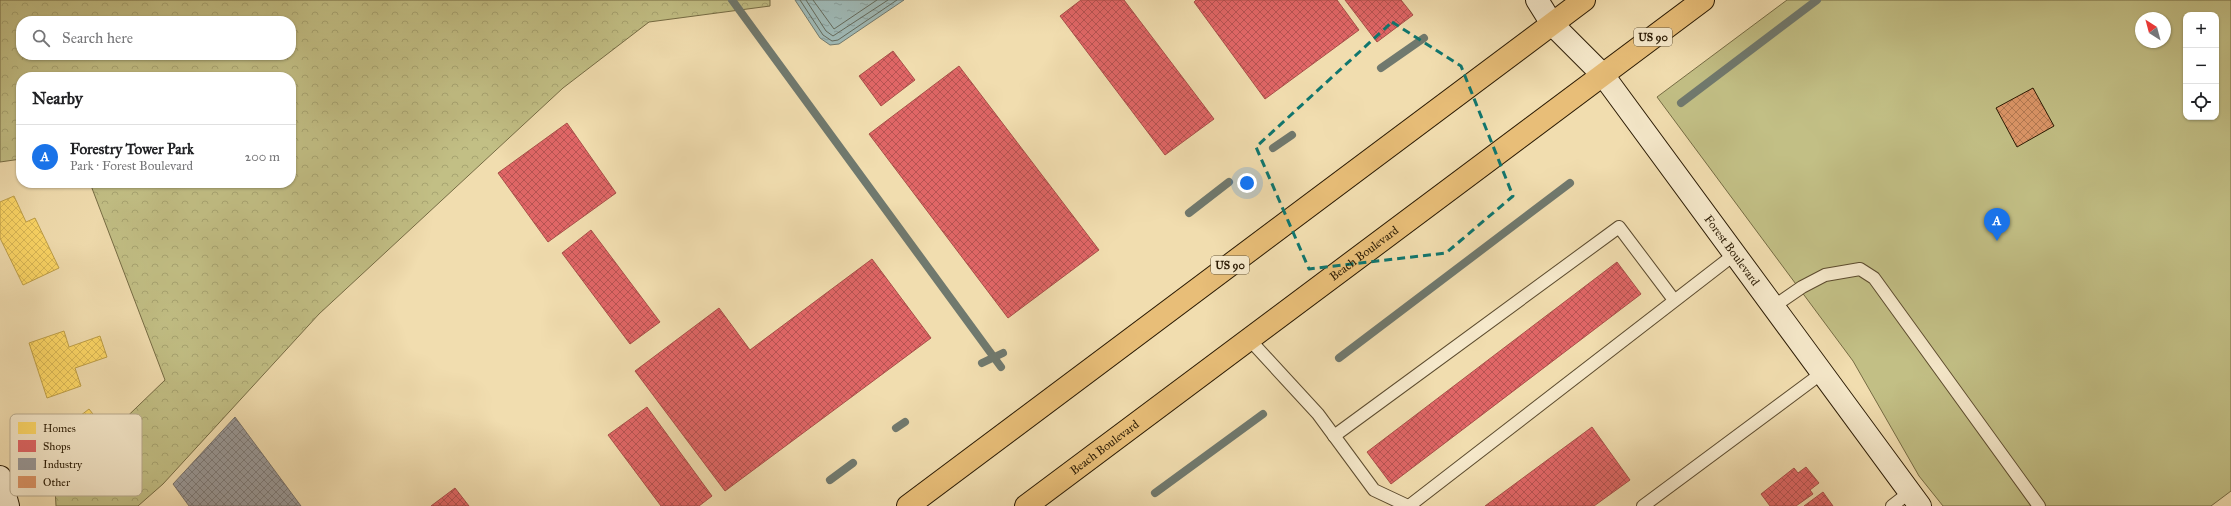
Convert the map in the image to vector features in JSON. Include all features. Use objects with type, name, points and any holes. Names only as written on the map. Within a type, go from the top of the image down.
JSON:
[{"type":"highway","name":"US 90","points":[[915,504],[1584,0]]},
{"type":"highway","name":"Beach Boulevard","points":[[1026,506],[1703,0]]},
{"type":"street","name":"Forest Boulevard","points":[[1537,0],[1552,24],[1603,75],[1915,499]]},
{"type":"street","points":[[0,477],[8,506]]},
{"type":"lane","points":[[1334,436],[1619,227],[1674,300]]},
{"type":"lane","points":[[1249,339],[1318,414],[1374,490],[1408,506],[1734,254]]},
{"type":"lane","points":[[1773,307],[1802,287],[1825,275],[1860,269],[1874,278],[2039,506]]},
{"type":"lane","points":[[1643,506],[1822,373]]},
{"type":"lane","points":[[1892,506],[1915,499]]},
{"type":"highlighted area","points":[[1392,22],[1461,66],[1513,196],[1446,253],[1309,269],[1256,147]]},
{"type":"green space","points":[[0,0],[770,0],[770,6],[649,22],[563,88],[319,314],[163,484],[138,506],[56,506],[56,496],[142,496],[142,414],[130,414],[165,380],[92,188],[296,188],[296,72],[16,72],[16,160],[0,162]]},
{"type":"green space","points":[[1787,0],[2231,0],[2231,491],[2211,506],[1943,506],[1919,476],[1853,361],[1657,97]]},
{"type":"water","points":[[795,0],[904,0],[839,44],[830,45],[820,38]]},
{"type":"building: Homes","points":[[14,196],[26,222],[35,218],[59,268],[23,285],[0,238],[0,202]]},
{"type":"building: Homes","points":[[64,331],[69,347],[100,336],[107,357],[75,368],[81,386],[47,398],[29,343]]},
{"type":"building: Homes","points":[[89,409],[93,414],[83,414]]},
{"type":"building: Shops","points":[[1081,0],[1124,0],[1214,119],[1165,155],[1060,16]]},
{"type":"building: Shops","points":[[1196,0],[1337,0],[1359,30],[1265,99],[1194,2]]},
{"type":"building: Shops","points":[[1345,0],[1401,0],[1413,15],[1377,42]]},
{"type":"building: Shops","points":[[893,51],[915,80],[881,106],[859,76]]},
{"type":"building: Shops","points":[[959,66],[1099,250],[1008,318],[869,134]]},
{"type":"building: Shops","points":[[567,123],[616,193],[548,242],[498,173]]},
{"type":"building: Shops","points":[[591,230],[660,322],[630,344],[562,253]]},
{"type":"building: Shops","points":[[872,259],[931,338],[725,491],[635,371],[719,308],[750,350]]},
{"type":"building: Shops","points":[[1617,262],[1641,294],[1391,484],[1367,452]]},
{"type":"building: Shops","points":[[647,407],[712,496],[699,506],[661,506],[608,435]]},
{"type":"building: Shops","points":[[1592,427],[1630,480],[1594,506],[1485,506]]},
{"type":"building: Shops","points":[[1806,467],[1819,483],[1810,490],[1813,494],[1796,506],[1770,506],[1761,494],[1794,468],[1798,473]]},
{"type":"building: Shops","points":[[455,488],[469,506],[431,506]]},
{"type":"building: Shops","points":[[1823,492],[1833,506],[1804,506]]},
{"type":"building: Industry","points":[[235,417],[301,506],[189,506],[173,484]]},
{"type":"building: Other","points":[[2033,88],[2054,126],[2017,147],[1996,108]]},
{"type":"waterway","points":[[732,0],[1001,367]]},
{"type":"waterway","points":[[1681,103],[1817,0]]},
{"type":"waterway","points":[[1381,68],[1424,38]]},
{"type":"waterway","points":[[1273,148],[1292,135]]},
{"type":"waterway","points":[[1189,213],[1229,182]]},
{"type":"waterway","points":[[1339,358],[1570,183]]},
{"type":"waterway","points":[[982,363],[1003,353]]},
{"type":"waterway","points":[[1155,493],[1263,414]]},
{"type":"waterway","points":[[896,428],[905,422]]},
{"type":"waterway","points":[[830,480],[853,463]]},
{"type":"place","name":"Forestry Tower Park","points":[[1997,241]]}]
